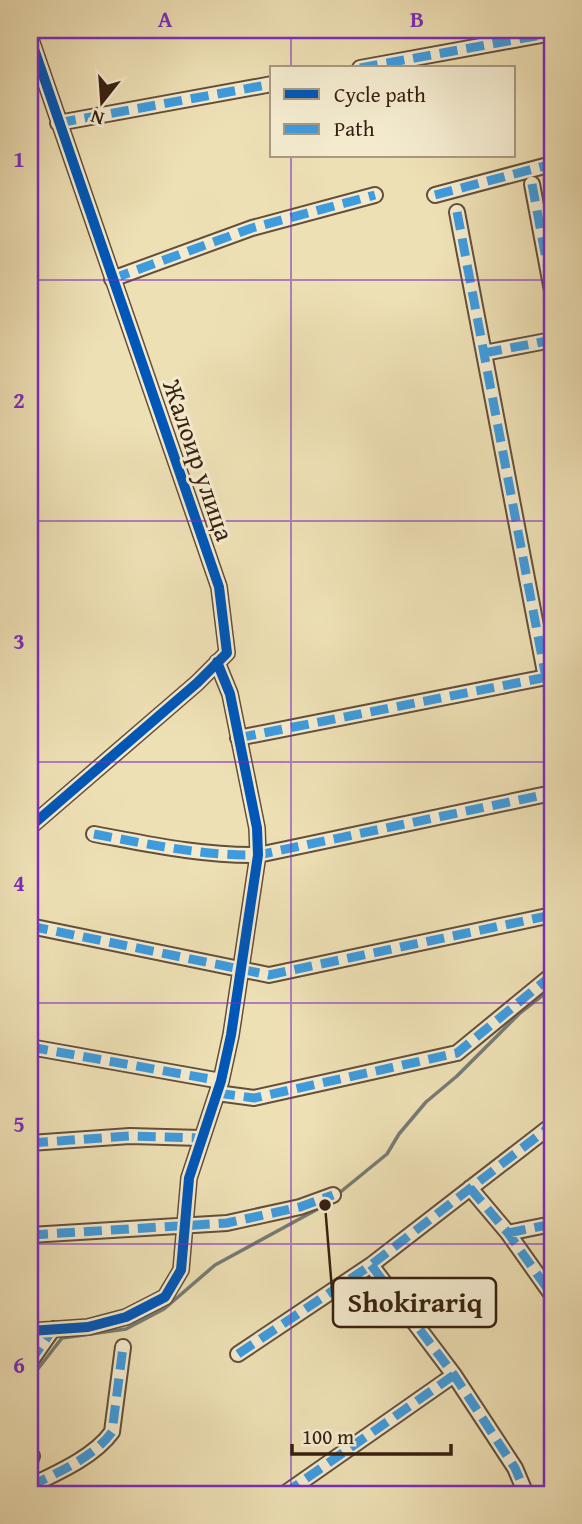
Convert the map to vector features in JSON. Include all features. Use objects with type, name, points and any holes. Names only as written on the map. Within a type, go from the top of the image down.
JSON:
[{"type":"street","points":[[371,66],[552,33]]},
{"type":"street","name":"Жалоир улица","points":[[30,37],[219,587],[227,653],[217,662]]},
{"type":"street","points":[[58,123],[270,84]]},
{"type":"street","points":[[435,195],[552,164]]},
{"type":"street","points":[[532,184],[552,290]]},
{"type":"street","points":[[112,279],[252,228],[374,195]]},
{"type":"street","points":[[238,738],[549,677],[457,212]]},
{"type":"street","points":[[484,353],[552,340]]},
{"type":"street","points":[[30,827],[197,683],[217,662],[230,694],[257,828],[258,855],[242,970],[219,1087],[189,1178],[181,1270],[165,1297],[126,1317],[88,1326],[30,1331]]},
{"type":"street","points":[[94,834],[177,850],[258,855],[552,793]]},
{"type":"street","points":[[30,926],[268,975],[552,915]]},
{"type":"street","points":[[30,1047],[219,1087],[254,1098],[457,1054],[552,975]]},
{"type":"street","points":[[239,1354],[371,1265],[552,1125]]},
{"type":"street","points":[[30,1143],[130,1136],[201,1138]]},
{"type":"street","points":[[470,1188],[508,1233],[552,1295]]},
{"type":"street","points":[[30,1235],[227,1223],[300,1207],[333,1195]]},
{"type":"street","points":[[508,1233],[552,1224]]},
{"type":"street","points":[[371,1265],[454,1375],[515,1468],[526,1494]]},
{"type":"street","points":[[30,1362],[52,1329]]},
{"type":"street","points":[[30,1486],[94,1450],[112,1432],[123,1347]]},
{"type":"street","points":[[284,1494],[454,1375]]},
{"type":"waterway","points":[[338,1194],[387,1154],[399,1134],[426,1102],[457,1076],[519,1014],[552,988]]},
{"type":"waterway","points":[[30,1379],[62,1338],[126,1329],[164,1309],[215,1265],[327,1204]]},
{"type":"marked path","points":[[371,66],[552,33]]},
{"type":"marked path","points":[[58,123],[270,84]]},
{"type":"marked path","points":[[435,195],[552,164]]},
{"type":"marked path","points":[[532,184],[552,291]]},
{"type":"marked path","points":[[112,279],[252,228],[375,195]]},
{"type":"marked path","points":[[457,212],[546,678]]},
{"type":"marked path","points":[[484,353],[552,340]]},
{"type":"marked path","points":[[238,738],[552,676]]},
{"type":"marked path","points":[[94,834],[196,851],[258,855],[552,793]]},
{"type":"marked path","points":[[30,926],[269,975],[552,915]]},
{"type":"marked path","points":[[217,1093],[254,1098],[457,1053],[552,975]]},
{"type":"marked path","points":[[30,1047],[221,1081]]},
{"type":"marked path","points":[[238,1354],[371,1265],[552,1125]]},
{"type":"marked path","points":[[30,1143],[130,1136],[201,1138]]},
{"type":"marked path","points":[[470,1188],[508,1233],[552,1295]]},
{"type":"marked path","points":[[30,1235],[227,1223],[300,1207],[333,1195]]},
{"type":"marked path","points":[[508,1233],[552,1224]]},
{"type":"marked path","points":[[371,1265],[454,1375],[515,1468],[526,1494]]},
{"type":"marked path","points":[[30,1362],[53,1329]]},
{"type":"marked path","points":[[30,1486],[85,1457],[112,1432],[123,1347]]},
{"type":"marked path","points":[[284,1494],[454,1375]]},
{"type":"marked path","points":[[30,1462],[32,1456]]},
{"type":"cycle path","points":[[30,37],[219,587],[227,653],[197,683],[30,827]]},
{"type":"cycle path","points":[[30,1331],[88,1327],[126,1317],[165,1297],[181,1270],[189,1178],[221,1081],[231,1035],[258,855],[257,828],[230,694],[217,662]]},
{"type":"place","name":"Shokirariq","points":[[325,1205]]}]
